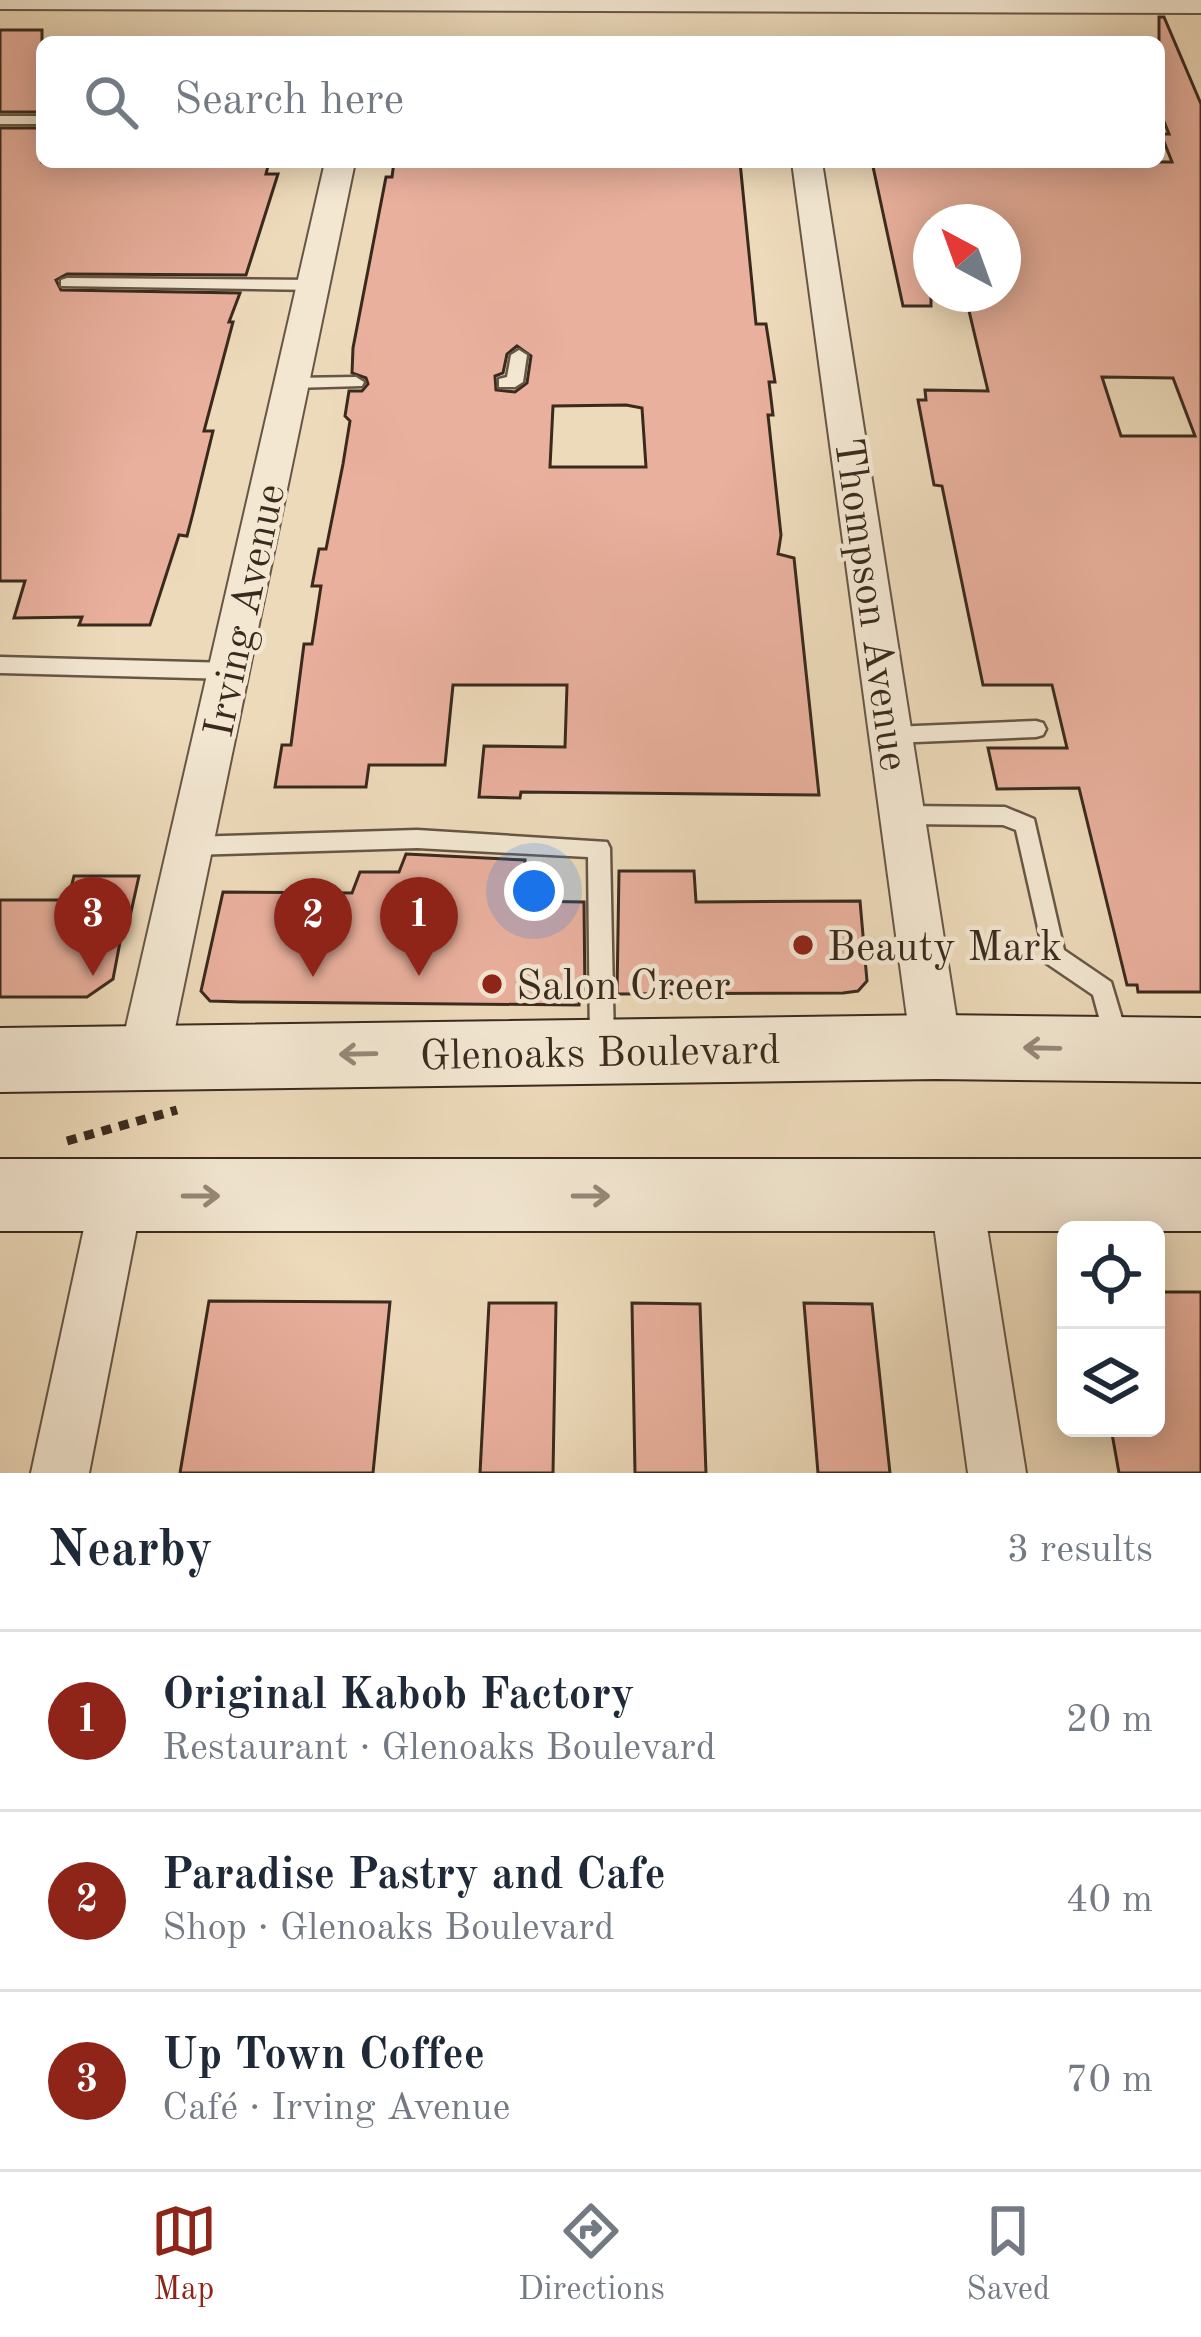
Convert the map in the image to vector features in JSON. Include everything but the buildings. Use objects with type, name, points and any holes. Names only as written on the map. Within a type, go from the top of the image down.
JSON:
[{"type":"main road","name":"Glenoaks Boulevard","points":[[0,1060],[160,1083],[602,1051],[1201,1050]]},
{"type":"main road","points":[[0,1195],[1201,1195]]},
{"type":"street","points":[[0,1],[369,7],[783,2],[1198,5]]},
{"type":"street","points":[[783,2],[788,36]]},
{"type":"street","name":"Irving Avenue","points":[[160,1083],[191,846],[339,168]]},
{"type":"street","name":"Thompson Avenue","points":[[808,168],[936,1047]]},
{"type":"street","points":[[60,1473],[117,1196]]},
{"type":"street","points":[[956,1196],[997,1473]]},
{"type":"lane","points":[[0,120],[36,120]]},
{"type":"lane","points":[[67,283],[314,285]]},
{"type":"lane","points":[[506,383],[515,382],[519,355]]},
{"type":"lane","points":[[292,383],[356,382]]},
{"type":"lane","points":[[0,664],[230,671]]},
{"type":"lane","points":[[892,735],[1036,729]]},
{"type":"lane","points":[[904,815],[1005,816],[1026,825],[1054,956],[1103,989],[1120,1049]]},
{"type":"lane","points":[[191,846],[417,839],[599,848],[602,1051]]},
{"type":"path","points":[[60,1145],[85,1130],[161,1120],[160,1083]]},
{"type":"place","name":"Beauty Mark","points":[[803,945]]},
{"type":"place","name":"Up Town Coffee","points":[[93,976]]},
{"type":"place","name":"Original Kabob Factory","points":[[419,976]]},
{"type":"place","name":"Paradise Pastry and Cafe","points":[[313,977]]},
{"type":"place","name":"Salon Creer","points":[[492,984]]}]
